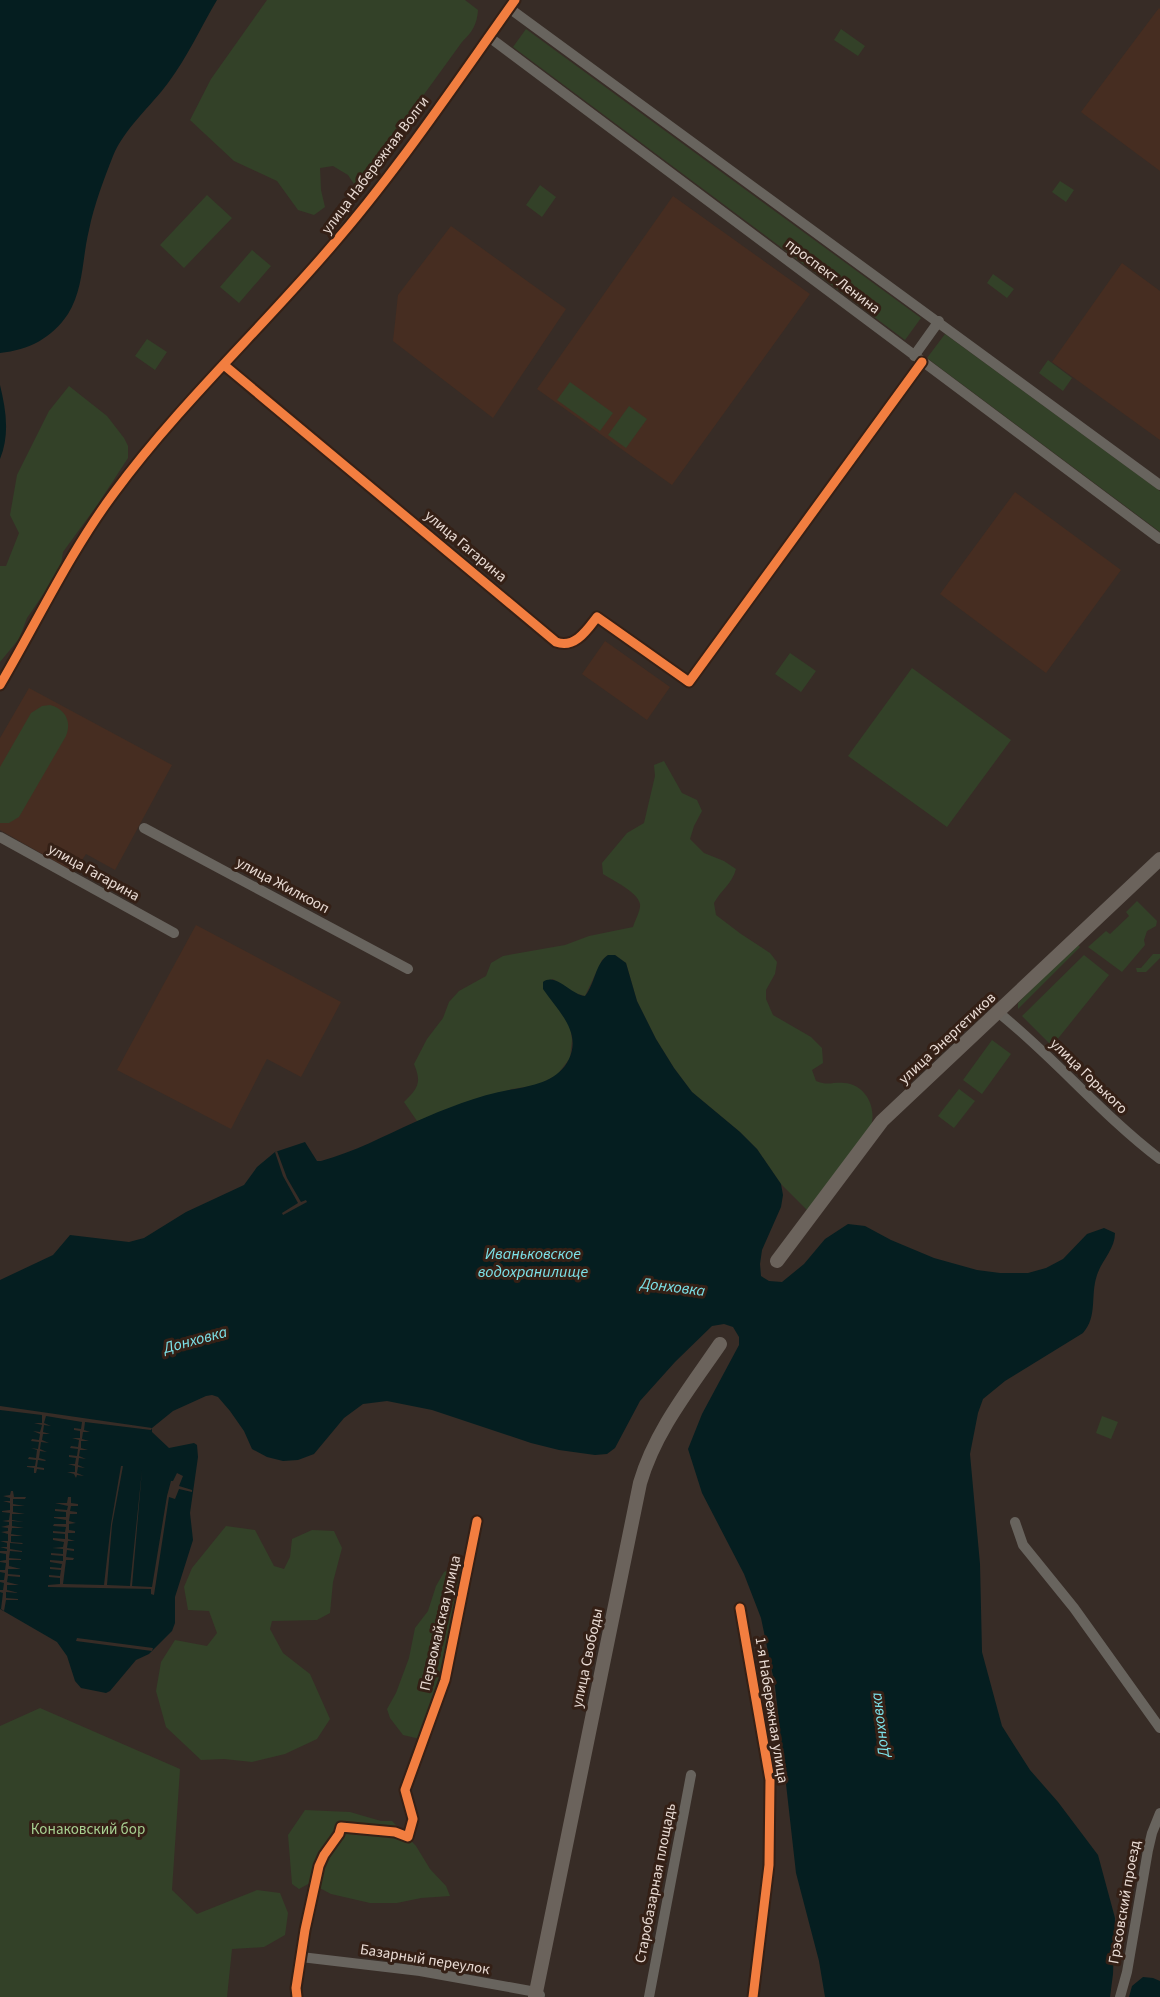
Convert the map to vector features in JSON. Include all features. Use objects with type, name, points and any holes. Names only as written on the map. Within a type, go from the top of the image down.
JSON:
[{"type":"main road","name":"улица Энергетиков","points":[[777,1261],[882,1121],[1160,859]]},
{"type":"main road","name":"улица Свободы","points":[[538,1995],[640,1484],[651,1452],[665,1425],[720,1344]]},
{"type":"street","name":"улица Набережная Волги","points":[[224,365],[367,206],[512,4]]},
{"type":"street","name":"проспект Ленина","points":[[512,4],[766,198],[939,321],[1160,485]]},
{"type":"street","name":"проспект Ленина","points":[[489,37],[1160,539]]},
{"type":"street","points":[[918,359],[939,321]]},
{"type":"street","name":"улица Гагарина","points":[[224,365],[556,642],[564,645],[572,643],[597,617],[689,682],[918,359]]},
{"type":"street","points":[[0,685],[101,512],[148,450],[224,365]]},
{"type":"street","name":"улица Жилкооп","points":[[144,828],[408,969]]},
{"type":"street","name":"улица Гагарина","points":[[0,837],[174,933]]},
{"type":"street","name":"улица Горького","points":[[999,1013],[1051,1058],[1127,1134],[1160,1159]]},
{"type":"street","name":"Первомайская улица","points":[[297,1997],[296,1988],[301,1957],[319,1866],[341,1827],[395,1832],[408,1838],[413,1819],[405,1790],[445,1680],[477,1521]]},
{"type":"street","points":[[1015,1522],[1023,1545],[1074,1608],[1160,1728]]},
{"type":"street","name":"1-я Набережная улица","points":[[741,1608],[770,1780],[769,1865],[753,1997]]},
{"type":"street","name":"Старобазарная площадь","points":[[649,1997],[691,1775]]},
{"type":"street","name":"Грэсовский проезд","points":[[1120,1997],[1128,1972],[1150,1841],[1160,1813]]},
{"type":"street","name":"Базарный переулок","points":[[301,1957],[420,1971],[538,1995]]},
{"type":"shaded area","points":[[1160,9],[1160,171],[1081,112]]},
{"type":"shaded area","points":[[673,196],[810,294],[672,485],[537,389]]},
{"type":"shaded area","points":[[451,226],[566,309],[493,418],[393,341],[398,295]]},
{"type":"shaded area","points":[[1122,263],[1160,291],[1160,440],[1052,362]]},
{"type":"shaded area","points":[[1015,492],[1121,570],[1046,673],[940,594]]},
{"type":"shaded area","points":[[605,641],[670,687],[647,720],[582,674]]},
{"type":"shaded area","points":[[29,688],[172,765],[115,870],[86,854],[74,872],[0,830],[0,738]]},
{"type":"shaded area","points":[[196,925],[341,1002],[301,1077],[267,1059],[231,1129],[117,1070]]},
{"type":"green space","points":[[267,0],[465,0],[478,10],[471,31],[404,122],[390,137],[389,150],[373,168],[354,184],[348,175],[333,166],[320,168],[321,190],[325,207],[314,215],[298,210],[277,181],[234,161],[190,120],[211,79]]},
{"type":"green space","points":[[526,29],[921,318],[905,340],[513,47]]},
{"type":"green space","points":[[841,29],[865,46],[858,56],[834,40]]},
{"type":"green space","points":[[1060,181],[1074,190],[1066,202],[1052,192]]},
{"type":"green space","points":[[540,185],[556,197],[542,217],[526,205]]},
{"type":"green space","points":[[207,195],[232,218],[184,268],[160,245]]},
{"type":"green space","points":[[252,250],[271,266],[239,303],[220,287]]},
{"type":"green space","points":[[993,274],[1014,289],[1007,298],[987,283]]},
{"type":"green space","points":[[945,334],[1160,491],[1160,532],[927,358]]},
{"type":"green space","points":[[147,339],[167,352],[155,370],[135,356]]},
{"type":"green space","points":[[1048,360],[1072,378],[1063,391],[1039,373]]},
{"type":"green space","points":[[570,382],[613,413],[600,431],[557,400]]},
{"type":"green space","points":[[69,386],[107,416],[128,446],[128,458],[63,552],[60,570],[27,618],[19,639],[0,662],[0,566],[6,566],[19,533],[10,515],[17,475],[49,411]]},
{"type":"green space","points":[[629,406],[647,419],[626,448],[608,435]]},
{"type":"green space","points":[[790,653],[816,671],[801,692],[775,674]]},
{"type":"green space","points":[[912,668],[1011,740],[947,827],[848,756]]},
{"type":"green space","points":[[50,705],[60,709],[66,716],[68,731],[66,736],[19,817],[9,823],[0,823],[0,767],[31,713],[42,706]]},
{"type":"green space","points":[[664,761],[682,793],[697,800],[702,811],[690,839],[704,853],[736,869],[732,879],[714,903],[716,915],[770,953],[777,962],[775,974],[766,990],[766,999],[773,1015],[811,1037],[822,1048],[823,1063],[812,1070],[816,1081],[851,1084],[863,1092],[871,1104],[871,1126],[807,1210],[781,1184],[757,1149],[692,1092],[656,1039],[637,1001],[626,963],[615,955],[608,955],[602,960],[585,996],[575,993],[553,979],[543,982],[544,989],[570,1025],[572,1040],[570,1058],[557,1075],[538,1085],[512,1089],[417,1121],[404,1102],[417,1085],[418,1076],[414,1064],[427,1039],[443,1018],[449,1002],[459,991],[486,976],[491,963],[503,956],[565,945],[589,936],[633,927],[640,904],[635,895],[603,874],[602,863],[627,833],[644,823],[655,776],[654,765]]},
{"type":"green space","points":[[1137,901],[1157,921],[1156,926],[1147,931],[1145,945],[1122,972],[1088,947],[1106,931],[1110,934],[1129,916],[1126,912]]},
{"type":"green space","points":[[1077,944],[1080,947],[1018,1009],[1018,1003]]},
{"type":"green space","points":[[1153,954],[1160,954],[1160,958],[1146,972],[1137,972],[1136,968],[1141,968]]},
{"type":"green space","points":[[1084,955],[1109,975],[1052,1046],[1022,1016]]},
{"type":"green space","points":[[992,1040],[1011,1054],[982,1094],[963,1080]]},
{"type":"green space","points":[[959,1089],[975,1101],[954,1128],[938,1116]]},
{"type":"green space","points":[[1102,1416],[1118,1422],[1111,1439],[1096,1433]]},
{"type":"green space","points":[[226,1526],[255,1530],[274,1566],[284,1569],[290,1557],[292,1539],[312,1530],[334,1531],[342,1548],[333,1582],[330,1613],[317,1620],[272,1621],[270,1629],[283,1653],[310,1674],[330,1719],[317,1739],[285,1754],[252,1762],[224,1759],[201,1760],[166,1727],[156,1691],[161,1662],[175,1640],[207,1646],[217,1633],[209,1611],[188,1610],[184,1587],[192,1568]]},
{"type":"green space","points":[[459,1564],[464,1568],[445,1654],[427,1718],[420,1739],[403,1735],[390,1718],[387,1709],[396,1693],[409,1658],[415,1628],[428,1611],[436,1586],[444,1572]]},
{"type":"green space","name":"Конаковский бор","points":[[40,1708],[180,1769],[172,1890],[197,1914],[257,1890],[280,1893],[288,1913],[285,1935],[264,1947],[232,1949],[227,1997],[0,1997],[0,1726]]},
{"type":"green space","points":[[305,1810],[350,1812],[381,1821],[392,1821],[416,1846],[430,1869],[446,1886],[450,1896],[421,1898],[397,1903],[370,1903],[331,1894],[310,1883],[299,1889],[292,1884],[288,1835]]},
{"type":"water","points":[[0,0],[217,0],[175,73],[131,127],[113,156],[94,211],[80,283],[68,314],[55,330],[39,341],[21,349],[0,353]]},
{"type":"water","points":[[0,385],[6,422],[5,440],[0,459]]},
{"type":"water","name":"Иваньковское водохранилище","points":[[608,955],[615,955],[626,963],[637,1001],[656,1039],[692,1092],[757,1149],[781,1184],[783,1195],[781,1207],[762,1250],[760,1264],[761,1276],[769,1281],[782,1282],[804,1264],[825,1239],[848,1224],[865,1226],[934,1258],[977,1270],[1000,1273],[1028,1273],[1046,1268],[1063,1259],[1087,1234],[1104,1228],[1115,1233],[1111,1249],[1097,1275],[1091,1320],[1088,1326],[1083,1333],[1005,1381],[983,1399],[970,1454],[980,1564],[982,1652],[1002,1726],[1030,1770],[1058,1802],[1098,1855],[1115,1918],[1110,1997],[825,1997],[819,1961],[796,1873],[775,1686],[761,1618],[744,1574],[702,1493],[688,1449],[702,1414],[739,1345],[739,1337],[733,1327],[724,1324],[712,1326],[675,1362],[640,1401],[615,1448],[607,1454],[595,1455],[559,1450],[432,1410],[387,1401],[363,1404],[344,1418],[314,1454],[298,1460],[283,1461],[267,1457],[252,1449],[244,1431],[218,1397],[206,1396],[173,1411],[152,1428],[152,1432],[169,1448],[194,1443],[197,1445],[198,1457],[190,1513],[193,1540],[175,1597],[175,1623],[172,1631],[149,1654],[136,1660],[106,1693],[81,1688],[75,1681],[67,1656],[57,1642],[0,1609],[0,1280],[53,1255],[70,1235],[129,1242],[144,1238],[186,1212],[244,1185],[257,1167],[275,1152],[305,1142],[317,1161],[321,1161],[464,1102],[531,1086],[553,1077],[569,1059],[572,1039],[566,1021],[543,989],[543,982],[553,980],[585,996],[600,964]]},
{"type":"water","points":[[1143,1977],[1160,1981],[1160,1997],[1129,1997],[1132,1986]]},
{"type":"pier","points":[[277,1151],[287,1178],[301,1202],[306,1200],[307,1202],[283,1215],[282,1213],[298,1203],[283,1176],[275,1152]]},
{"type":"pier","points":[[0,1406],[152,1428],[151,1430],[85,1422],[84,1430],[90,1432],[83,1432],[82,1439],[89,1441],[81,1441],[81,1448],[88,1450],[80,1450],[79,1456],[86,1459],[79,1458],[78,1465],[85,1468],[78,1467],[77,1473],[84,1476],[77,1475],[76,1478],[74,1474],[67,1472],[75,1472],[75,1466],[68,1464],[75,1464],[76,1458],[69,1457],[69,1455],[77,1456],[78,1449],[70,1448],[71,1446],[78,1447],[79,1440],[72,1438],[80,1438],[80,1431],[74,1428],[81,1429],[82,1422],[46,1416],[44,1423],[51,1426],[44,1425],[43,1432],[50,1434],[43,1434],[42,1440],[49,1443],[41,1442],[40,1449],[47,1452],[40,1451],[39,1458],[46,1460],[38,1460],[37,1467],[44,1468],[44,1470],[37,1469],[34,1473],[34,1468],[27,1466],[35,1466],[36,1460],[28,1459],[29,1457],[36,1458],[37,1450],[31,1448],[38,1449],[39,1442],[31,1441],[32,1439],[39,1440],[40,1434],[33,1431],[40,1432],[42,1425],[34,1423],[42,1423],[42,1415],[0,1410]]},
{"type":"pier","points":[[121,1466],[123,1466],[112,1525],[107,1585],[130,1586],[142,1470],[132,1586],[152,1587],[167,1496],[171,1481],[177,1473],[183,1476],[179,1486],[192,1490],[192,1492],[179,1489],[175,1499],[169,1497],[154,1595],[151,1594],[151,1589],[48,1587],[48,1585],[60,1584],[60,1578],[49,1577],[49,1575],[60,1576],[61,1570],[50,1569],[50,1567],[61,1568],[62,1564],[50,1562],[50,1560],[63,1561],[63,1556],[51,1555],[51,1553],[63,1554],[63,1549],[52,1548],[63,1547],[64,1542],[53,1540],[53,1538],[65,1539],[65,1534],[53,1533],[53,1531],[65,1532],[66,1527],[53,1526],[54,1524],[66,1524],[66,1520],[54,1517],[66,1517],[66,1512],[55,1511],[55,1509],[67,1510],[68,1506],[55,1503],[67,1503],[68,1497],[71,1497],[71,1503],[78,1504],[78,1506],[71,1506],[70,1511],[77,1512],[77,1514],[70,1514],[69,1521],[76,1523],[69,1524],[69,1530],[75,1533],[68,1533],[68,1539],[75,1541],[68,1541],[67,1548],[74,1549],[74,1551],[67,1550],[66,1557],[74,1558],[66,1560],[63,1584],[104,1585],[111,1524]]},
{"type":"pier","points":[[11,1491],[14,1497],[26,1497],[25,1499],[13,1499],[13,1504],[25,1506],[13,1506],[13,1512],[25,1514],[12,1514],[12,1520],[24,1522],[12,1521],[12,1526],[24,1528],[12,1528],[11,1534],[23,1536],[11,1536],[11,1542],[23,1543],[10,1543],[10,1549],[22,1552],[10,1551],[9,1558],[21,1560],[9,1560],[9,1566],[21,1569],[8,1569],[8,1574],[20,1575],[20,1577],[8,1576],[7,1582],[19,1585],[7,1585],[7,1590],[19,1593],[6,1592],[6,1598],[18,1600],[6,1600],[4,1611],[1,1609],[3,1593],[0,1590],[3,1590],[4,1583],[0,1580],[4,1580],[5,1573],[0,1570],[5,1570],[6,1563],[0,1561],[6,1560],[6,1554],[0,1551],[7,1551],[7,1549],[0,1547],[7,1547],[7,1543],[0,1541],[8,1541],[8,1534],[1,1532],[8,1531],[8,1528],[1,1527],[9,1525],[9,1522],[2,1521],[9,1520],[10,1513],[2,1511],[10,1510],[10,1503],[3,1501],[10,1501],[10,1498],[3,1496],[10,1495]]},
{"type":"pier","points":[[77,1638],[153,1648],[152,1651],[76,1641]]},
{"type":"cycle path","points":[[0,685],[68,563],[114,493],[192,399],[303,279],[355,218],[426,126],[515,0]]},
{"type":"cycle path","points":[[224,365],[556,642],[575,641],[597,617],[689,682],[922,362]]},
{"type":"cycle path","points":[[297,1997],[296,1988],[305,1930],[319,1866],[341,1827],[395,1832],[408,1837],[413,1819],[405,1790],[445,1680],[477,1521]]},
{"type":"cycle path","points":[[740,1608],[770,1780],[769,1865],[753,1997]]},
{"type":"water label","name":"Донховка","points":[[673,1286]]},
{"type":"water label","name":"Донховка","points":[[195,1339]]},
{"type":"water label","name":"Донховка","points":[[879,1725]]}]
